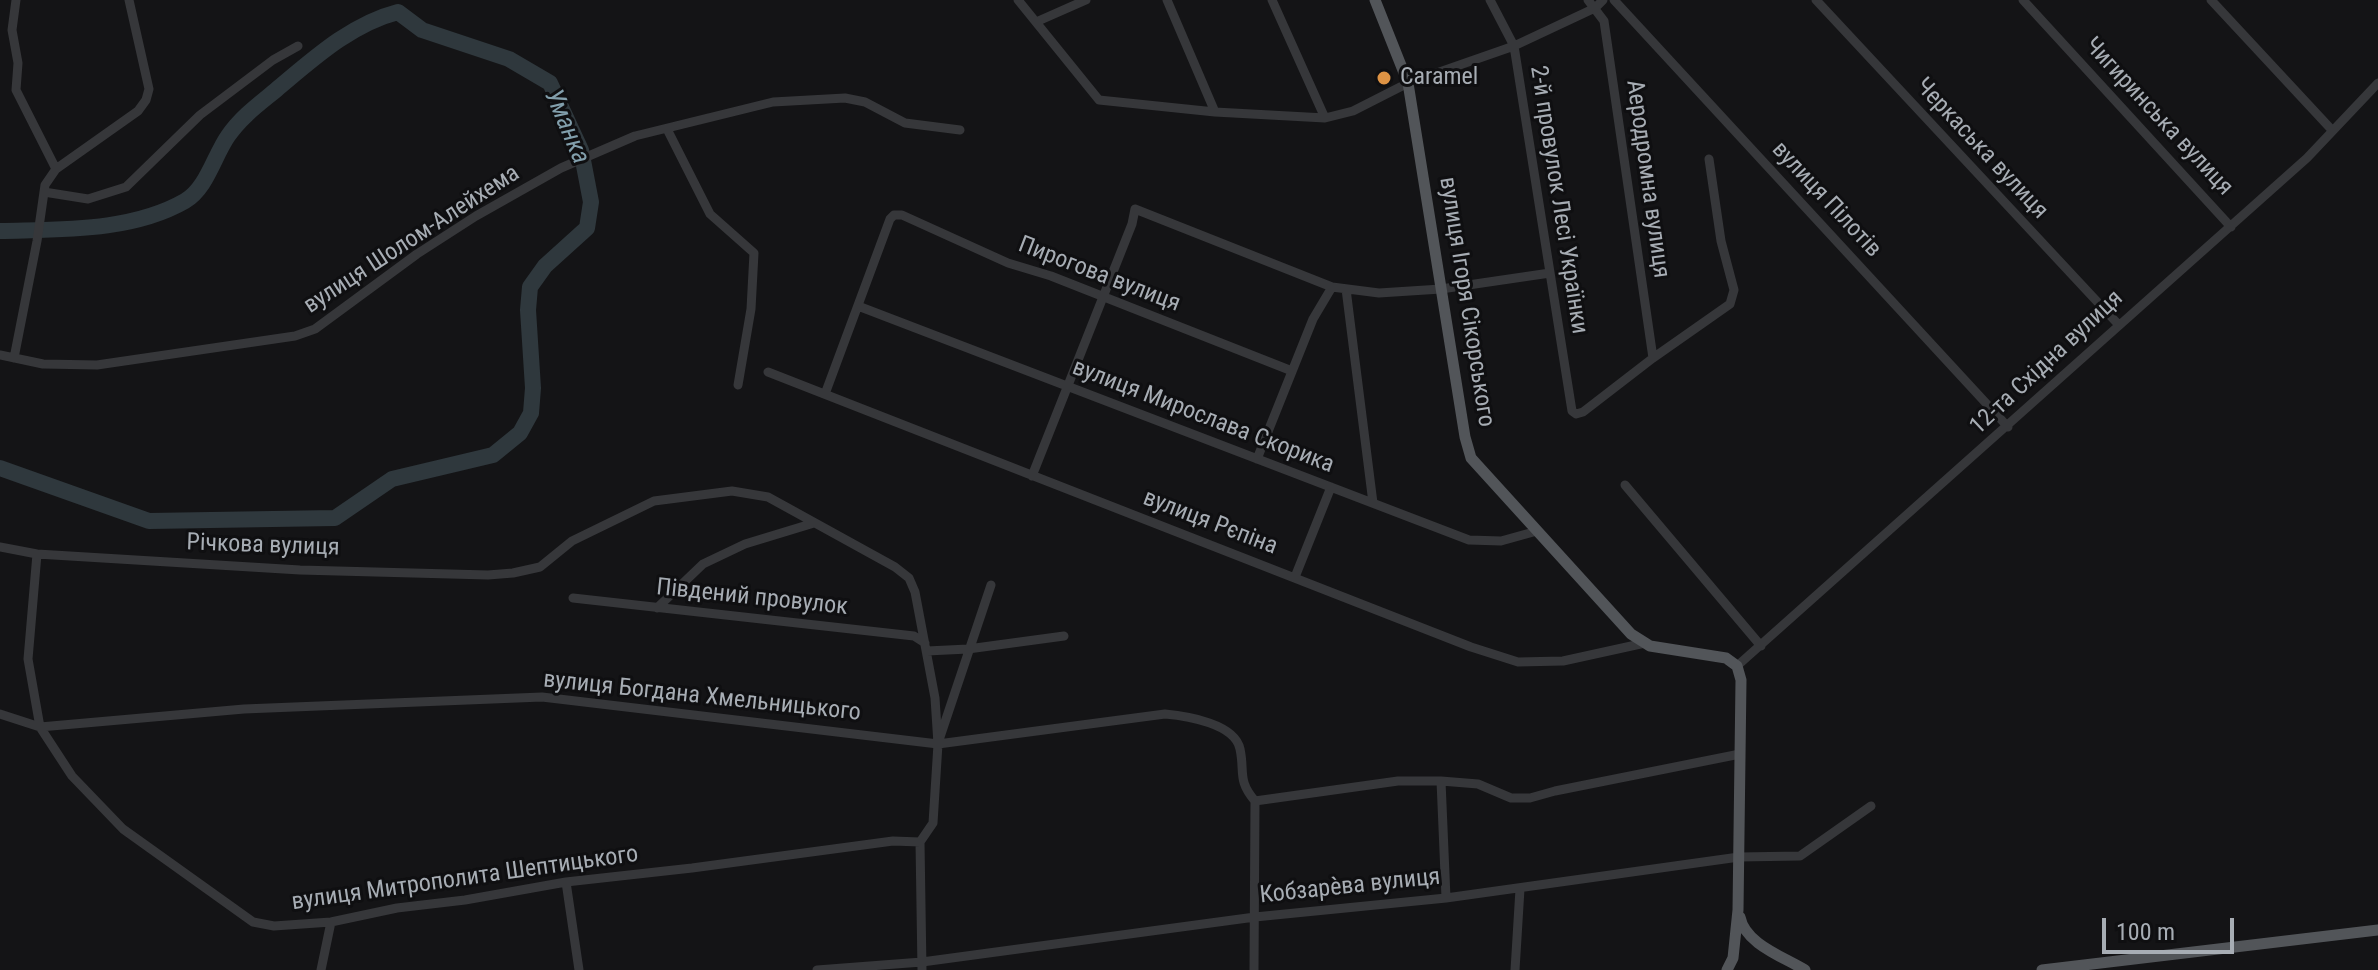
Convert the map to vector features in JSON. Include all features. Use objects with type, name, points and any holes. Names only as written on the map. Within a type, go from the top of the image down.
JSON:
[{"type":"main road","name":"вулиця Ігоря Сікорського","points":[[1375,0],[1408,83],[1471,458],[1631,634],[1645,643]]},
{"type":"main road","points":[[1645,643],[1726,658],[1737,666],[1741,680],[1738,910],[1729,966]]},
{"type":"main road","points":[[1738,910],[1741,924],[1780,958],[1784,970]]},
{"type":"main road","points":[[2042,970],[2378,930]]},
{"type":"main road","points":[[1729,966],[1747,947],[1768,949],[1805,970]]},
{"type":"street","points":[[16,0],[12,30],[18,63],[16,90],[56,169]]},
{"type":"street","points":[[14,358],[45,185],[56,169],[138,111],[146,100],[149,89],[129,0]]},
{"type":"street","points":[[1018,0],[1097,98],[1215,112],[1325,118],[1353,111],[1408,83],[1514,46],[1595,3]]},
{"type":"street","points":[[1036,22],[1086,0]]},
{"type":"street","points":[[1167,0],[1215,112]]},
{"type":"street","points":[[1272,0],[1325,118]]},
{"type":"street","name":"2-й провулок Лесі Українки","points":[[1490,0],[1514,46],[1572,411],[1576,414],[1583,412],[1653,358]]},
{"type":"street","name":"вулиця Пілотів","points":[[1614,0],[2008,427]]},
{"type":"street","name":"Черкаська вулиця","points":[[1816,0],[2118,324]]},
{"type":"street","name":"Чигиринська вулиця","points":[[2023,0],[2231,227]]},
{"type":"street","points":[[2211,0],[2331,129]]},
{"type":"street","name":"Аеродромна вулиця","points":[[1595,3],[1604,21],[1653,358]]},
{"type":"street","points":[[44,192],[88,199],[126,187],[200,115],[273,60],[298,46]]},
{"type":"street","name":"12-та Східна вулиця","points":[[1737,666],[2307,158],[2331,129],[2378,83]]},
{"type":"street","name":"вулиця Шолом-Алейхема","points":[[0,355],[43,364],[97,365],[305,332],[329,320],[417,254],[561,168],[635,136],[694,120],[773,102],[845,98],[865,102],[905,123],[960,130]]},
{"type":"street","points":[[667,129],[710,214],[754,253],[751,309],[738,385]]},
{"type":"street","points":[[1653,358],[1730,304],[1733,298],[1709,159]]},
{"type":"street","points":[[1032,476],[1135,209],[1332,287],[1379,293],[1441,289],[1550,273]]},
{"type":"street","name":"Пирогова вулиця","points":[[858,306],[890,219],[894,215],[902,215],[1008,263],[1051,276],[1292,371]]},
{"type":"street","points":[[1257,459],[1313,319],[1332,287]]},
{"type":"street","points":[[1346,289],[1373,503]]},
{"type":"street","points":[[825,394],[858,306]]},
{"type":"street","name":"вулиця Мирослава Скорика","points":[[858,306],[1469,540],[1501,541],[1537,531]]},
{"type":"street","name":"вулиця Рєпіна","points":[[768,372],[1471,647],[1518,662],[1563,661],[1645,643]]},
{"type":"street","points":[[1625,485],[1761,646]]},
{"type":"street","points":[[1295,577],[1331,487]]},
{"type":"street","name":"Річкова вулиця","points":[[0,547],[37,554],[300,570],[488,575],[540,567],[572,541],[654,501],[732,491],[768,497],[895,567],[909,578],[915,592],[926,647],[938,744]]},
{"type":"street","points":[[657,608],[703,564],[745,544],[814,523]]},
{"type":"street","points":[[0,714],[40,727],[28,659],[37,554]]},
{"type":"street","points":[[922,966],[920,842],[933,823],[938,744],[991,585]]},
{"type":"street","name":"Південий провулок","points":[[573,598],[914,636],[926,647],[968,649],[1064,636]]},
{"type":"street","name":"вулиця Богдана Хмельницького","points":[[40,727],[244,709],[542,697],[938,744],[1165,714],[1189,716],[1230,732],[1238,739],[1244,788],[1255,801]]},
{"type":"street","name":"вулиця Митрополита Шептицького","points":[[40,727],[72,776],[123,829],[253,922],[274,926],[331,922],[397,908],[465,900],[566,882],[893,841],[920,842]]},
{"type":"street","points":[[1254,970],[1255,801],[1398,781],[1478,784],[1511,798],[1530,798],[1740,754]]},
{"type":"street","points":[[1441,781],[1446,898]]},
{"type":"street","name":"Кобзарèва вулиця","points":[[817,970],[922,966],[1255,917],[1520,889],[1739,857],[1800,856],[1871,806]]},
{"type":"street","points":[[566,882],[579,970]]},
{"type":"street","points":[[1515,970],[1520,889]]},
{"type":"street","points":[[321,970],[331,922]]},
{"type":"waterway","name":"Уманка","points":[[0,231],[119,224],[164,211],[185,201],[205,180],[228,136],[250,111],[333,44],[364,25],[398,12],[422,30],[509,59],[550,83],[581,150],[591,202],[587,228],[545,266],[530,287],[531,413],[520,433],[493,455],[392,479],[335,518],[149,521],[0,468]]},
{"type":"place","name":"Caramel","points":[[1384,78]]}]
